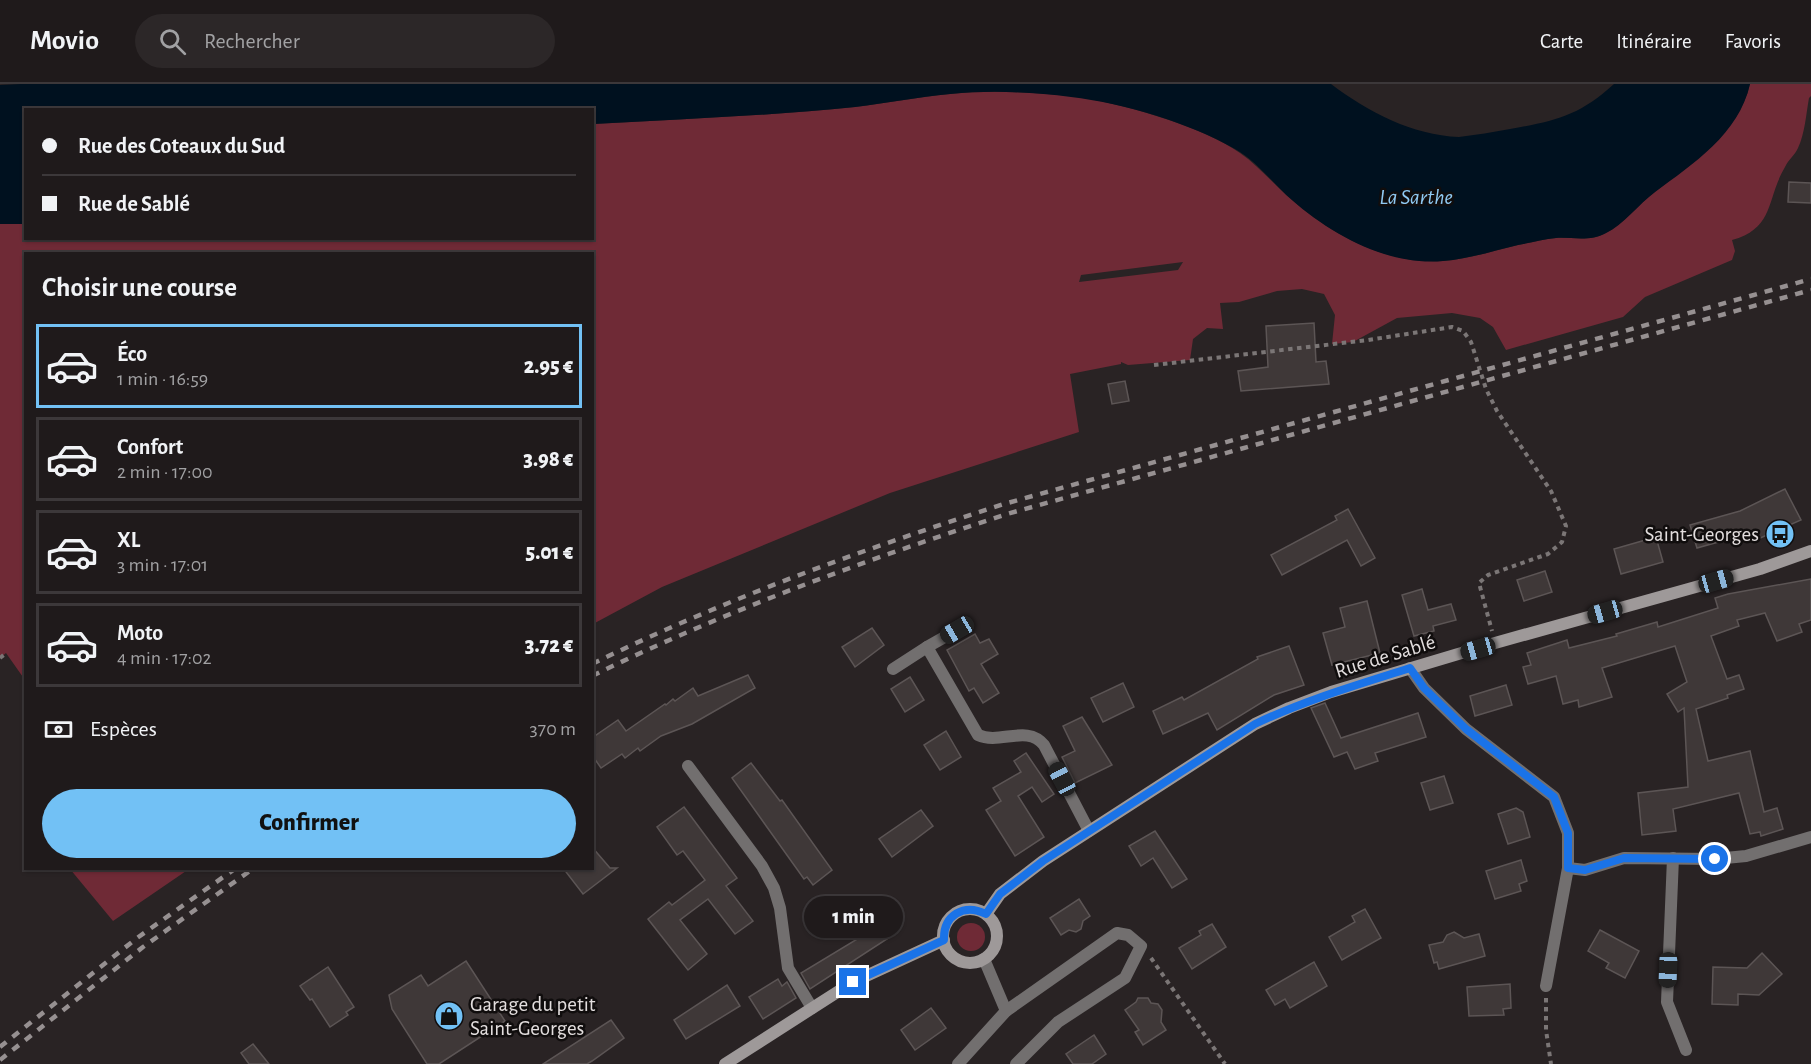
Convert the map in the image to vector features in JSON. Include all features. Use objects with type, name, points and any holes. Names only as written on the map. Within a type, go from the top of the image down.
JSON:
[{"type":"main road","name":"Rue de Sablé","points":[[986,914],[1000,894],[1043,861],[1255,724],[1289,708],[1331,692],[1410,668],[1760,569],[1811,551]]},
{"type":"main road","points":[[969,909],[978,909],[986,914],[993,920],[998,937],[996,945],[984,959],[968,963],[952,956],[944,940],[943,932],[952,915],[969,909]]},
{"type":"main road","points":[[724,1064],[853,982],[944,940]]},
{"type":"street","points":[[893,669],[957,630]]},
{"type":"street","points":[[927,647],[978,735],[985,738],[1029,735],[1039,738],[1089,831]]},
{"type":"street","points":[[1410,668],[1424,688],[1466,729],[1554,797],[1568,833],[1568,868],[1546,986]]},
{"type":"street","points":[[688,766],[762,866],[774,888],[780,908],[788,968],[812,1008]]},
{"type":"street","points":[[1568,868],[1585,870],[1624,858],[1715,859],[1746,856],[1811,837]]},
{"type":"street","points":[[1673,858],[1667,1002],[1686,1050]]},
{"type":"street","points":[[958,1064],[1006,1011],[1117,933],[1128,935],[1141,946],[1125,978],[1058,1022],[1016,1064]]},
{"type":"street","points":[[984,959],[1006,1011]]},
{"type":"path","points":[[1154,364],[1368,340],[1452,327],[1463,331],[1471,342],[1486,389],[1497,411],[1551,491],[1566,526],[1562,542],[1548,554],[1488,575],[1479,583],[1495,644]]},
{"type":"path","points":[[0,658],[6,653]]},
{"type":"path","points":[[1141,946],[1158,966],[1225,1064]]},
{"type":"path","points":[[1546,986],[1546,1030],[1551,1064]]},
{"type":"shaded area","points":[[1750,84],[1811,84],[1811,96],[1804,130],[1797,151],[1786,164],[1763,220],[1746,235],[1732,240],[1735,251],[1732,260],[1645,297],[1623,317],[1506,350],[1493,327],[1480,318],[1452,313],[1397,318],[1353,342],[1332,344],[1335,315],[1324,294],[1302,289],[1277,291],[1239,302],[1220,303],[1223,329],[1207,328],[1193,339],[1190,360],[1128,365],[1121,362],[1121,364],[1070,374],[1079,432],[890,493],[662,587],[594,623],[594,252],[24,252],[24,679],[6,653],[0,658],[0,224],[24,224],[24,240],[594,240],[594,124],[790,113],[950,94],[1011,92],[1090,99],[1182,125],[1224,143],[1240,153],[1308,213],[1343,236],[1382,253],[1402,258],[1443,261],[1471,257],[1546,239],[1600,236],[1619,224],[1712,146],[1735,118]],"holes":[[[1183,262],[1178,270],[1079,282],[1081,275]]]},
{"type":"shaded area","points":[[71,870],[188,870],[113,921]]},
{"type":"shaded area","points":[[971,923],[981,927],[985,937],[981,947],[971,951],[961,947],[957,937],[961,927]]},
{"type":"water","name":"La Sarthe","points":[[1331,84],[1375,113],[1391,120],[1424,132],[1459,137],[1526,126],[1566,116],[1601,95],[1614,84],[1750,84],[1736,118],[1713,146],[1649,197],[1619,225],[1606,233],[1588,238],[1546,239],[1471,257],[1443,261],[1422,261],[1382,253],[1343,236],[1292,200],[1243,154],[1198,131],[1134,109],[1112,104],[1071,97],[1010,92],[950,94],[790,113],[594,124],[594,108],[24,108],[24,224],[0,224],[0,85]]},
{"type":"building","points":[[1789,182],[1811,183],[1811,203],[1788,202]]},
{"type":"building","points":[[1314,323],[1316,362],[1326,361],[1329,384],[1241,391],[1238,371],[1268,367],[1266,326]]},
{"type":"building","points":[[1125,381],[1129,401],[1112,404],[1108,384]]},
{"type":"building","points":[[1785,489],[1801,520],[1758,539],[1754,532],[1697,548],[1690,525],[1740,511]]},
{"type":"building","points":[[1348,509],[1375,558],[1361,566],[1347,540],[1282,575],[1271,555],[1337,520],[1335,516]]},
{"type":"building","points":[[1656,537],[1663,562],[1621,574],[1614,549]]},
{"type":"building","points":[[1545,571],[1552,592],[1524,601],[1517,580]]},
{"type":"building","points":[[1811,579],[1811,620],[1799,624],[1802,632],[1777,641],[1765,613],[1737,620],[1739,626],[1711,636],[1727,679],[1739,675],[1744,689],[1727,695],[1728,698],[1696,709],[1708,761],[1750,751],[1764,812],[1777,808],[1783,829],[1761,836],[1760,832],[1750,834],[1739,793],[1673,809],[1676,831],[1642,835],[1638,793],[1688,787],[1684,708],[1678,712],[1667,694],[1687,682],[1675,646],[1602,668],[1612,697],[1579,707],[1578,700],[1563,704],[1556,676],[1528,684],[1523,667],[1531,665],[1527,653],[1567,640],[1569,648],[1617,636],[1616,634],[1657,622],[1658,627],[1718,608],[1715,598]]},
{"type":"building","points":[[1422,589],[1428,610],[1451,604],[1456,620],[1433,626],[1434,631],[1414,636],[1402,595]]},
{"type":"building","points":[[1367,601],[1380,653],[1332,665],[1323,633],[1345,627],[1340,608]]},
{"type":"building","points":[[872,628],[884,645],[855,667],[842,647]]},
{"type":"building","points":[[975,634],[980,643],[989,639],[998,654],[981,664],[999,693],[983,703],[974,688],[969,691],[947,650]]},
{"type":"building","points":[[1289,646],[1304,685],[1274,695],[1217,730],[1208,713],[1163,734],[1153,711],[1182,697],[1184,700],[1258,659],[1257,657]]},
{"type":"building","points":[[748,675],[755,688],[692,724],[661,736],[640,751],[638,748],[625,758],[622,754],[601,768],[594,758],[594,737],[618,720],[626,731],[693,688],[698,696]]},
{"type":"building","points":[[910,677],[924,700],[905,712],[891,689]]},
{"type":"building","points":[[1123,683],[1134,707],[1103,722],[1091,698]]},
{"type":"building","points":[[1506,685],[1512,705],[1475,716],[1470,696]]},
{"type":"building","points":[[1325,703],[1341,738],[1418,713],[1426,737],[1375,753],[1378,761],[1355,769],[1347,752],[1334,757],[1311,708]]},
{"type":"building","points":[[1082,717],[1112,765],[1075,783],[1062,757],[1075,751],[1063,726]]},
{"type":"building","points":[[946,731],[961,757],[940,770],[924,745]]},
{"type":"building","points":[[1026,753],[1054,794],[1042,802],[1032,787],[1018,796],[1044,837],[1015,856],[986,810],[1001,801],[993,788],[1021,772],[1014,761]]},
{"type":"building","points":[[751,763],[780,801],[782,800],[832,870],[813,885],[807,877],[804,879],[732,778]]},
{"type":"building","points":[[1444,776],[1453,803],[1430,810],[1421,783]]},
{"type":"building","points":[[684,807],[737,878],[726,886],[753,921],[735,934],[708,899],[680,920],[707,954],[688,970],[648,919],[669,902],[672,905],[705,880],[683,851],[677,855],[657,827]]},
{"type":"building","points":[[1516,808],[1523,812],[1530,837],[1508,844],[1498,814]]},
{"type":"building","points":[[921,810],[933,826],[892,857],[879,839]]},
{"type":"building","points":[[1155,831],[1187,879],[1172,888],[1153,858],[1141,866],[1129,846]]},
{"type":"building","points":[[594,849],[610,868],[617,868],[583,894],[565,870],[594,870]]},
{"type":"building","points":[[1521,860],[1527,881],[1519,884],[1521,891],[1495,899],[1486,871]]},
{"type":"building","points":[[1079,899],[1090,916],[1083,921],[1081,929],[1076,932],[1069,930],[1061,935],[1050,918]]},
{"type":"building","points":[[1365,909],[1381,938],[1342,960],[1329,937],[1355,922],[1352,916]]},
{"type":"building","points":[[882,924],[890,937],[810,989],[801,973]]},
{"type":"building","points":[[1212,924],[1226,947],[1192,969],[1179,948],[1201,935],[1199,931]]},
{"type":"building","points":[[1600,930],[1639,951],[1625,978],[1606,968],[1609,963],[1588,951]]},
{"type":"building","points":[[1454,932],[1464,938],[1479,934],[1485,956],[1439,969],[1437,962],[1434,963],[1429,945],[1443,942],[1447,935]]},
{"type":"building","points":[[1762,953],[1782,974],[1759,995],[1738,994],[1738,1005],[1712,1004],[1713,967],[1747,968]]},
{"type":"building","points":[[466,961],[505,1021],[439,1064],[427,1064],[392,1009],[389,995],[421,975],[428,986]]},
{"type":"building","points":[[1314,962],[1327,986],[1290,1008],[1285,999],[1275,1005],[1266,990]]},
{"type":"building","points":[[328,967],[354,1007],[346,1012],[348,1015],[330,1027],[312,999],[310,1000],[300,986]]},
{"type":"building","points":[[778,979],[782,986],[787,982],[796,998],[763,1019],[749,997]]},
{"type":"building","points":[[1510,984],[1511,1008],[1503,1009],[1504,1015],[1469,1016],[1467,987]]},
{"type":"building","points":[[727,985],[740,1006],[686,1039],[674,1020]]},
{"type":"building","points":[[1138,998],[1148,998],[1151,1003],[1158,1004],[1162,1010],[1161,1022],[1166,1030],[1143,1045],[1135,1032],[1139,1030],[1125,1010]]},
{"type":"building","points":[[931,1008],[946,1028],[915,1050],[901,1030]]},
{"type":"building","points":[[611,1020],[624,1038],[592,1061],[587,1064],[543,1064]]},
{"type":"building","points":[[1094,1035],[1106,1054],[1092,1064],[1073,1064],[1066,1054]]},
{"type":"building","points":[[253,1044],[269,1064],[249,1064],[241,1053]]},
{"type":"railway","points":[[594,663],[693,618],[795,577],[1004,504],[1811,279]]},
{"type":"railway","points":[[594,675],[745,608],[902,549],[1007,514],[1811,290]]},
{"type":"railway","points":[[0,1047],[137,938],[233,870]]},
{"type":"railway","points":[[0,1060],[143,947],[251,870]]},
{"type":"place","name":"Saint-Georges","points":[[1780,534]]},
{"type":"place","name":"Garage du petit Saint-Georges","points":[[449,1016]]},
{"type":"route","points":[[853,982],[944,940],[943,932],[952,915],[969,909],[978,909],[986,914],[1000,894],[1043,861],[1255,724],[1331,692],[1410,668],[1424,688],[1466,729],[1554,797],[1568,833],[1568,868],[1585,870],[1624,858],[1715,859]]}]
